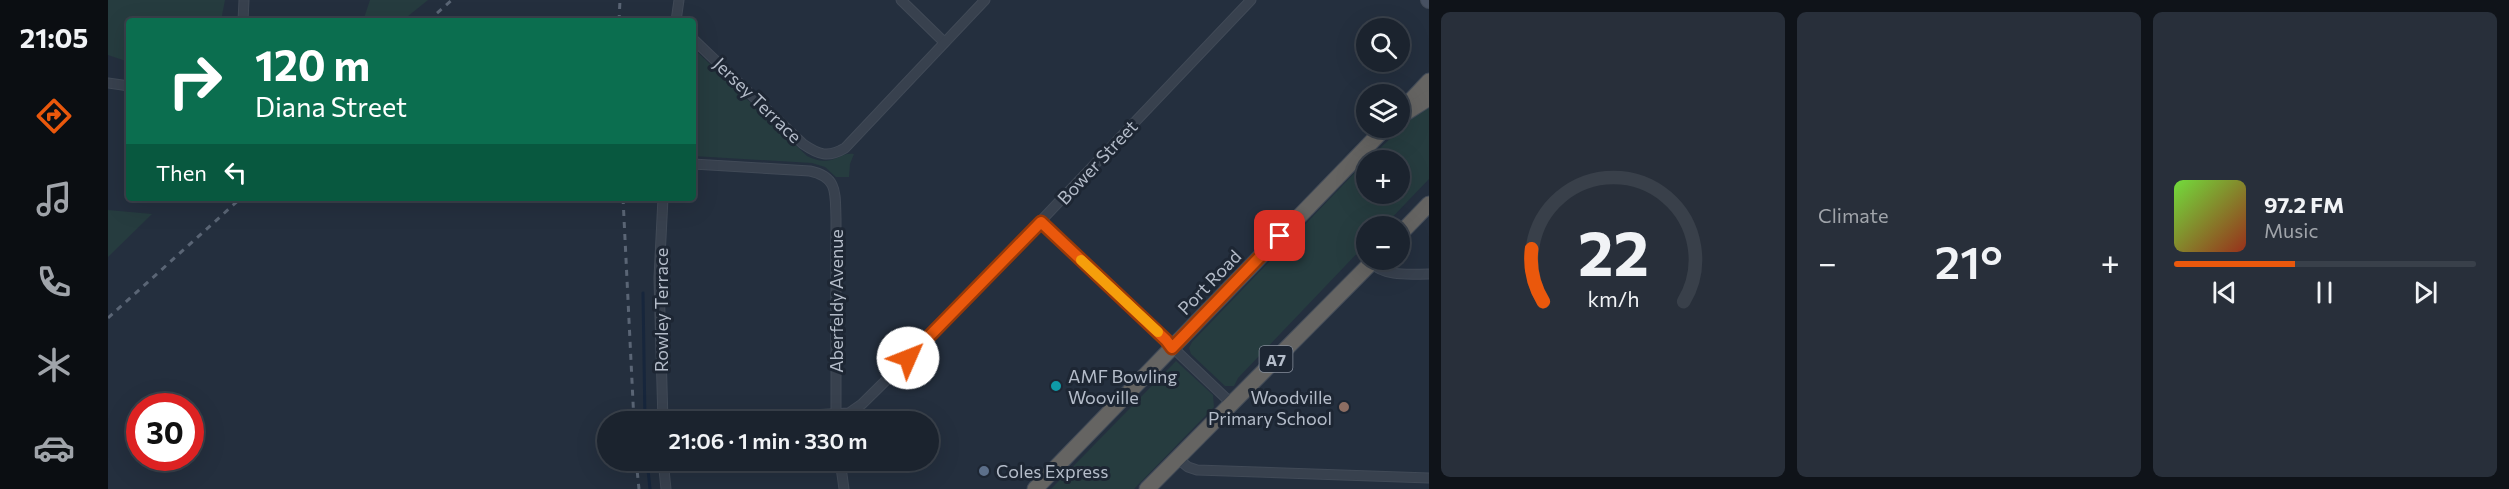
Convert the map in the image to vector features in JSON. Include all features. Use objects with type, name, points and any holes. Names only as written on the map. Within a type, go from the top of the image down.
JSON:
[{"type":"highway","points":[[1410,101],[1429,81]]},
{"type":"highway","points":[[1410,110],[1429,98]]},
{"type":"highway","name":"Port Road","points":[[1035,489],[1375,138]]},
{"type":"highway","points":[[1410,224],[1429,204]]},
{"type":"highway","name":"A7","points":[[1147,489],[1363,270]]},
{"type":"street","points":[[243,18],[244,0]]},
{"type":"street","points":[[676,18],[679,0]]},
{"type":"street","points":[[901,0],[944,42],[985,0]]},
{"type":"street","name":"Bower Street","points":[[852,411],[862,404],[939,328],[1251,0]]},
{"type":"street","name":"Jersey Terrace","points":[[696,42],[803,144],[817,154],[826,155],[834,155],[845,148],[944,42]]},
{"type":"street","points":[[108,83],[126,86]]},
{"type":"street","name":"Aberfeldy Avenue","points":[[696,164],[810,171],[821,174],[831,181],[835,192],[836,218],[836,411]]},
{"type":"street","name":"Rowley Terrace","points":[[663,201],[659,278],[663,411]]},
{"type":"street","points":[[1041,222],[1231,403]]},
{"type":"street","points":[[1381,270],[1429,274]]},
{"type":"street","points":[[1178,458],[1188,467],[1197,470],[1429,478]]},
{"type":"street","points":[[664,471],[666,489]]},
{"type":"street","points":[[842,471],[844,489]]},
{"type":"green space","points":[[108,0],[225,0],[222,18],[126,18],[126,61],[108,55]]},
{"type":"green space","points":[[370,0],[428,0],[406,18],[364,18]]},
{"type":"green space","points":[[696,51],[807,156],[823,161],[854,154],[849,177],[836,177],[825,167],[812,163],[696,156]]},
{"type":"green space","points":[[1429,103],[1429,179],[1410,199],[1410,150],[1378,150],[1391,138],[1410,138],[1410,120]]},
{"type":"green space","points":[[1356,171],[1356,204],[1405,204],[1394,216],[1356,216],[1356,254],[1238,378],[1234,386],[1225,386],[1191,354],[1189,348],[1192,342]]},
{"type":"green space","points":[[108,210],[152,214],[108,257]]},
{"type":"green space","points":[[1176,361],[1213,395],[1214,407],[1134,489],[1051,489]]},
{"type":"waterway","points":[[643,293],[645,411]]},
{"type":"waterway","points":[[648,471],[650,489]]},
{"type":"railway","points":[[431,18],[452,0]]},
{"type":"railway","points":[[619,18],[620,0]]},
{"type":"railway","points":[[108,318],[238,201]]},
{"type":"railway","points":[[623,201],[633,411]]},
{"type":"railway","points":[[637,471],[639,489]]},
{"type":"slow traffic","points":[[1081,260],[1158,332]]},
{"type":"place","name":"AMF Bowling Wooville","points":[[1056,386]]},
{"type":"place","name":"Woodville Primary School","points":[[1344,407]]},
{"type":"place","name":"Coles Express","points":[[984,471]]},
{"type":"route","points":[[908,358],[1041,222],[1172,348],[1280,236]]}]
